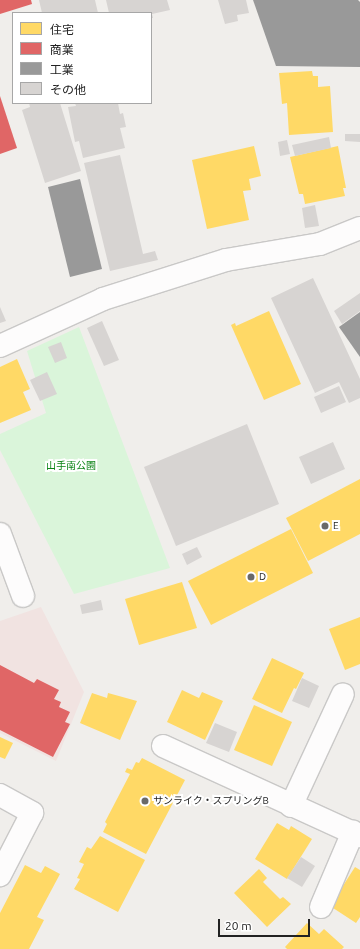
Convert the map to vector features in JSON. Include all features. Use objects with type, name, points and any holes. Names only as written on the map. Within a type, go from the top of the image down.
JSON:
[{"type":"street","points":[[0,346],[103,299],[226,260],[320,244],[360,228]]},
{"type":"street","points":[[0,534],[23,596]]},
{"type":"street","points":[[291,806],[343,694]]},
{"type":"street","points":[[163,746],[291,806],[356,834],[321,907]]},
{"type":"street","points":[[0,795],[32,813],[0,875]]},
{"type":"shaded area","points":[[41,607],[84,692],[56,761],[0,733],[0,621]]},
{"type":"green space","name":"山手南公園","points":[[79,327],[170,568],[74,594],[0,450],[0,434],[46,413],[27,351]]},
{"type":"building: 住宅","points":[[312,71],[313,76],[318,76],[318,87],[330,86],[333,132],[289,135],[287,103],[282,104],[279,73]]},
{"type":"building: 住宅","points":[[254,146],[261,176],[249,179],[251,190],[243,191],[249,220],[207,229],[192,160]]},
{"type":"building: 住宅","points":[[338,146],[346,188],[343,188],[345,196],[305,204],[303,194],[299,194],[290,157]]},
{"type":"building: 住宅","points":[[269,311],[301,384],[264,400],[231,325],[235,323],[236,326]]},
{"type":"building: 住宅","points":[[17,359],[30,389],[23,392],[31,410],[0,423],[0,367]]},
{"type":"building: 住宅","name":"E","points":[[360,479],[360,534],[308,561],[286,518]]},
{"type":"building: 住宅","name":"D","points":[[291,529],[313,573],[211,625],[188,581]]},
{"type":"building: 住宅","points":[[182,582],[197,628],[139,645],[125,599]]},
{"type":"building: 住宅","points":[[360,617],[360,664],[345,670],[329,629]]},
{"type":"building: 住宅","points":[[272,658],[304,673],[296,689],[294,688],[282,713],[252,699]]},
{"type":"building: 住宅","points":[[182,690],[199,698],[202,692],[223,701],[205,740],[167,722]]},
{"type":"building: 住宅","points":[[92,693],[107,698],[108,693],[137,701],[120,740],[80,723]]},
{"type":"building: 住宅","points":[[254,705],[292,722],[272,766],[234,750]]},
{"type":"building: 住宅","points":[[0,737],[13,743],[5,759],[0,757]]},
{"type":"building: 住宅","name":"サンライク・スプリングB","points":[[142,758],[185,780],[146,854],[103,832],[107,824],[105,822],[130,774],[125,772],[127,768],[132,770],[136,762],[139,763]]},
{"type":"building: 住宅","points":[[277,823],[289,830],[291,826],[312,839],[287,879],[255,859]]},
{"type":"building: 住宅","points":[[100,836],[145,860],[118,912],[74,889],[80,879],[77,878],[84,864],[79,862],[87,847],[91,849]]},
{"type":"building: 住宅","points":[[25,865],[41,873],[45,866],[60,874],[37,917],[44,920],[29,949],[0,949],[0,913]]},
{"type":"building: 住宅","points":[[355,867],[360,870],[360,917],[356,923],[330,906]]},
{"type":"building: 住宅","points":[[259,869],[267,878],[263,882],[280,899],[283,897],[291,904],[267,927],[234,893]]},
{"type":"building: 住宅","points":[[307,923],[319,934],[324,929],[344,947],[342,949],[287,949],[285,947]]},
{"type":"building: 商業","points":[[0,0],[31,0],[32,4],[0,14]]},
{"type":"building: 商業","points":[[0,96],[17,148],[0,154]]},
{"type":"building: 商業","points":[[0,665],[34,683],[37,679],[59,690],[54,699],[61,702],[59,707],[70,712],[65,722],[70,724],[53,757],[0,730]]},
{"type":"building: 工業","points":[[253,0],[358,0],[360,2],[360,67],[276,66]]},
{"type":"building: 工業","points":[[80,179],[102,269],[70,277],[48,187]]},
{"type":"building: 工業","points":[[360,312],[360,357],[339,327]]},
{"type":"building: その他","points":[[39,0],[95,0],[98,12],[42,12]]},
{"type":"building: その他","points":[[106,0],[167,0],[170,10],[152,14],[152,12],[109,12]]},
{"type":"building: その他","points":[[218,0],[246,0],[249,13],[237,15],[238,21],[225,24]]},
{"type":"building: その他","points":[[29,104],[60,104],[81,171],[45,183],[22,110],[30,107]]},
{"type":"building: その他","points":[[75,104],[118,104],[120,114],[123,113],[126,127],[120,128],[125,148],[83,158],[79,141],[75,142],[68,107],[76,106]]},
{"type":"building: その他","points":[[345,134],[360,134],[360,142],[345,141]]},
{"type":"building: その他","points":[[329,137],[331,148],[295,156],[292,145]]},
{"type":"building: その他","points":[[287,140],[290,154],[280,156],[278,142]]},
{"type":"building: その他","points":[[120,155],[143,254],[155,251],[158,260],[110,271],[84,163]]},
{"type":"building: その他","points":[[315,205],[319,226],[305,228],[302,208]]},
{"type":"building: その他","points":[[313,278],[360,379],[360,398],[349,403],[339,382],[315,393],[271,298]]},
{"type":"building: その他","points":[[360,293],[360,311],[342,324],[334,311]]},
{"type":"building: その他","points":[[0,307],[6,321],[0,323]]},
{"type":"building: その他","points":[[102,321],[119,360],[104,366],[87,328]]},
{"type":"building: その他","points":[[61,342],[67,358],[55,363],[48,347]]},
{"type":"building: その他","points":[[47,372],[57,394],[40,401],[30,380]]},
{"type":"building: その他","points":[[339,386],[346,402],[321,413],[314,397]]},
{"type":"building: その他","points":[[247,424],[279,504],[176,546],[144,467]]},
{"type":"building: その他","points":[[333,442],[345,469],[311,484],[299,457]]},
{"type":"building: その他","points":[[197,547],[202,557],[187,565],[182,554]]},
{"type":"building: その他","points":[[101,600],[103,610],[82,614],[80,605]]},
{"type":"building: その他","points":[[302,678],[319,686],[309,708],[292,701]]},
{"type":"building: その他","points":[[215,723],[237,732],[229,752],[206,743]]},
{"type":"building: その他","points":[[301,857],[315,866],[302,887],[287,878]]},
{"type":"place","name":"E","points":[[325,526]]},
{"type":"place","name":"D","points":[[251,577]]},
{"type":"place","name":"サンライク・スプリングB","points":[[145,801]]}]
